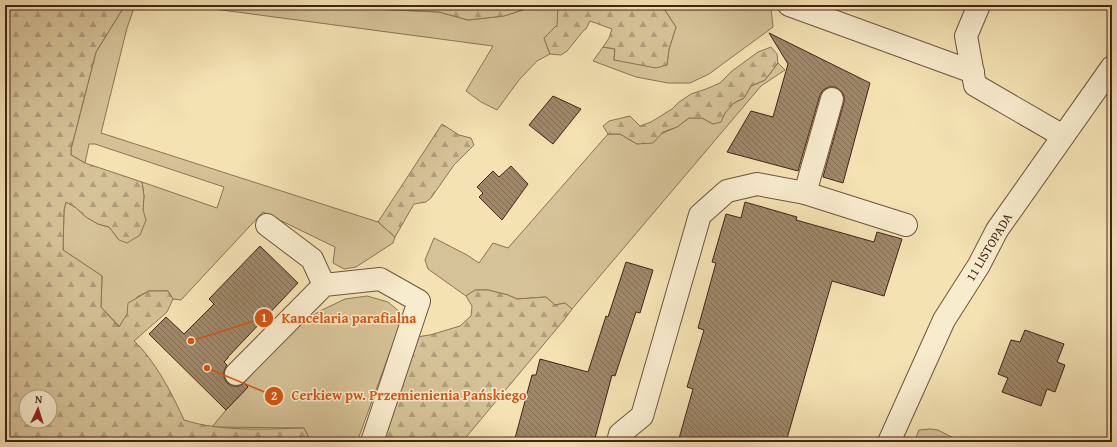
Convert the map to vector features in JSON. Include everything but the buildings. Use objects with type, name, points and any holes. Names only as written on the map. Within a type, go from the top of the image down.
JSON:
[{"type":"street","points":[[789,5],[974,78],[1063,136]]},
{"type":"street","points":[[974,78],[966,36],[979,5]]},
{"type":"street","name":"11 LISTOPADA","points":[[889,442],[944,320],[979,265],[997,230],[1112,67]]},
{"type":"street","points":[[805,193],[832,99]]},
{"type":"street","points":[[618,442],[620,434],[642,416],[700,216],[727,191],[757,184],[805,193],[906,225]]},
{"type":"street","points":[[267,225],[312,259],[324,285]]},
{"type":"street","points":[[236,374],[324,285],[380,279],[419,301],[372,442]]},
{"type":"green space","points":[[5,5],[125,5],[96,52],[71,149],[71,155],[85,163],[142,182],[144,196],[143,210],[146,220],[140,235],[127,243],[119,240],[109,227],[98,224],[66,202],[64,210],[63,250],[102,276],[101,307],[119,327],[127,314],[128,303],[149,291],[168,291],[173,299],[167,312],[134,341],[156,367],[169,389],[184,420],[198,424],[243,429],[304,428],[311,442],[5,442]]},
{"type":"green space","points":[[125,5],[135,5],[127,28],[101,133],[378,222],[395,237],[393,243],[356,267],[344,269],[333,263],[335,247],[263,212],[181,300],[173,299],[168,291],[149,291],[137,297],[120,327],[101,307],[102,276],[63,250],[64,210],[66,202],[98,224],[109,227],[119,240],[143,210],[144,196],[142,182],[217,208],[224,187],[95,144],[89,144],[85,163],[71,155],[71,149],[96,52]]},
{"type":"green space","points":[[184,5],[321,5],[328,7],[439,12],[468,20],[504,16],[538,5],[558,5],[558,25],[544,38],[550,54],[537,61],[519,80],[497,110],[481,102],[466,91],[493,46]]},
{"type":"green space","points":[[321,5],[538,5],[504,16],[468,20],[439,12],[328,7]]},
{"type":"green space","points":[[558,5],[668,5],[664,9],[676,27],[669,49],[667,65],[656,68],[614,60],[615,49],[603,47],[609,38],[612,29],[590,21],[586,29],[567,51],[561,55],[550,54],[544,38],[557,25]]},
{"type":"green space","points":[[668,5],[762,5],[771,8],[773,27],[709,74],[690,83],[668,83],[636,77],[593,61],[603,47],[615,49],[614,60],[667,65],[669,49],[676,27],[664,9]]},
{"type":"green space","points":[[771,47],[777,54],[778,63],[765,80],[751,86],[744,98],[734,103],[725,113],[721,122],[713,124],[702,118],[689,118],[677,127],[663,132],[653,143],[637,144],[620,134],[608,134],[603,126],[609,121],[630,116],[640,126],[651,122],[672,109],[691,94],[720,83],[732,71],[758,52]]},
{"type":"green space","points":[[778,63],[785,70],[761,86],[572,309],[565,303],[555,305],[546,297],[517,299],[488,290],[475,290],[466,296],[428,269],[425,260],[434,238],[479,263],[493,243],[508,248],[608,134],[620,134],[637,144],[677,127],[689,118],[702,118],[713,124],[734,103],[744,98],[751,86],[765,80]]},
{"type":"green space","points":[[442,124],[459,135],[471,138],[474,145],[454,165],[431,198],[426,202],[414,204],[395,237],[378,222]]},
{"type":"green space","points":[[475,290],[488,290],[517,299],[546,297],[555,305],[565,303],[572,309],[462,442],[379,442],[416,337],[430,335],[460,326],[471,316],[472,306],[466,296]]},
{"type":"green space","points":[[367,296],[388,302],[401,313],[398,330],[357,442],[311,442],[304,428],[212,427],[248,387],[244,383],[295,327],[320,311],[345,299]]},
{"type":"green space","points":[[919,430],[938,430],[961,442],[914,442]]},
{"type":"place","name":"Kancelaria parafialna","points":[[191,341]]},
{"type":"place","name":"Cerkiew pw. Przemienienia Pańskiego","points":[[207,368]]}]
